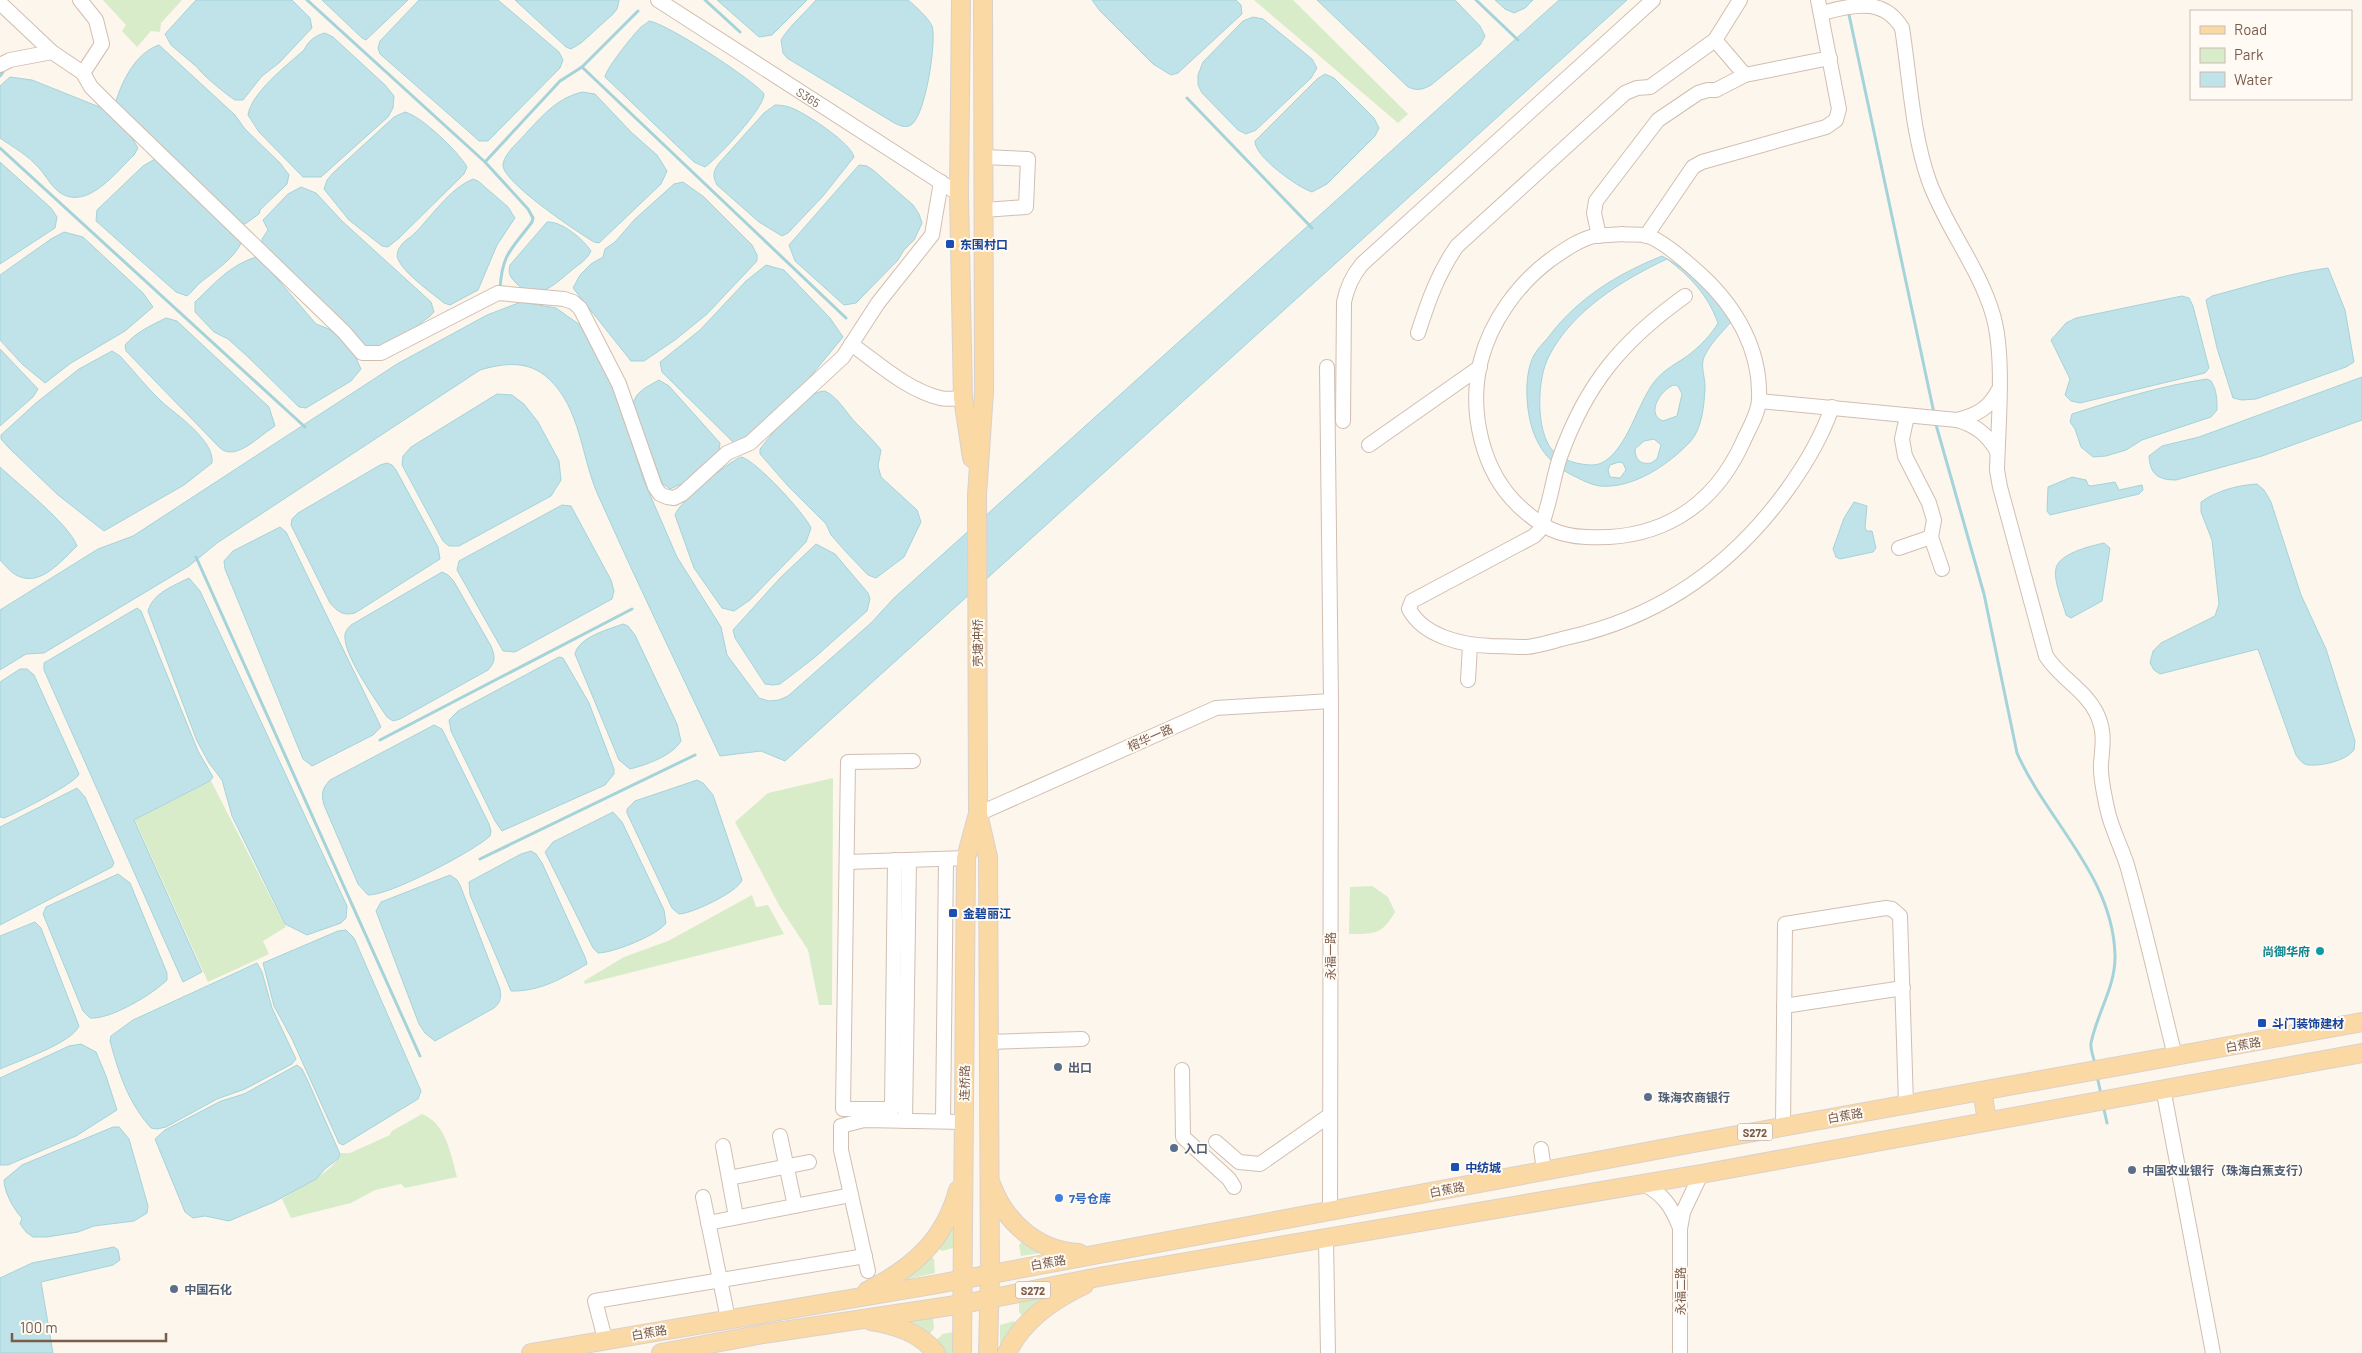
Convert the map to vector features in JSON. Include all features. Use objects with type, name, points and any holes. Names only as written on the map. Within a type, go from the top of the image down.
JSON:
[{"type":"main road","points":[[961,0],[959,194],[963,398],[977,495]]},
{"type":"main road","points":[[977,495],[984,392],[984,0]]},
{"type":"main road","points":[[959,194],[984,202]]},
{"type":"main road","name":"壳塘冲桥","points":[[977,495],[978,792]]},
{"type":"main road","name":"连桥路","points":[[978,792],[978,814],[988,858],[988,1179],[990,1273],[988,1353]]},
{"type":"main road","name":"连桥路","points":[[962,1353],[966,858],[978,814]]},
{"type":"main road","name":"白蕉路","points":[[531,1353],[963,1279],[1783,1126],[2362,1022]]},
{"type":"main road","name":"S272","points":[[963,1304],[1104,1276],[1326,1240],[1701,1174],[1987,1120],[2362,1053]]},
{"type":"main road","points":[[1982,1090],[1987,1120]]},
{"type":"main road","points":[[963,1144],[988,1144]]},
{"type":"main road","points":[[854,1297],[894,1276],[927,1250],[948,1216],[963,1172]]},
{"type":"main road","points":[[988,1179],[995,1197],[1005,1212],[1014,1223],[1036,1241],[1049,1247],[1072,1253],[1096,1254]]},
{"type":"main road","points":[[1148,1244],[1150,1269]]},
{"type":"main road","points":[[1007,1353],[1023,1328],[1038,1313],[1072,1292],[1104,1276]]},
{"type":"main road","points":[[661,1353],[763,1334],[963,1304]]},
{"type":"main road","points":[[858,1319],[878,1322],[912,1334],[927,1343],[936,1353]]},
{"type":"street","points":[[80,0],[96,20],[102,44],[83,73]]},
{"type":"street","name":"S365","points":[[658,0],[959,194]]},
{"type":"street","points":[[1343,422],[1344,302],[1346,288],[1353,275],[1362,264],[1653,0]]},
{"type":"street","points":[[1418,333],[1432,290],[1443,266],[1457,246],[1625,93],[1637,88],[1650,88],[1715,40],[1740,0]]},
{"type":"street","points":[[1646,236],[1693,167],[1702,162],[1826,127],[1836,120],[1839,109],[1818,0]]},
{"type":"street","points":[[1826,12],[1865,1],[1878,1],[1888,5],[1896,14],[1902,28],[1917,129],[1929,180],[1938,204],[1977,275],[1993,316],[1999,358],[1997,451],[2000,487],[2046,656],[2055,670],[2084,694],[2095,710],[2103,729],[2104,746],[2101,764],[2107,808],[2127,864],[2175,1056]]},
{"type":"street","points":[[0,3],[52,52],[83,73],[92,87],[108,104],[268,257],[344,332],[362,354],[381,353],[498,293],[564,299],[573,302],[580,308],[619,384],[655,487],[663,496],[674,498],[682,494],[727,453],[750,443],[843,357],[878,303],[932,235],[941,182]]},
{"type":"street","points":[[1715,40],[1745,75]]},
{"type":"street","points":[[0,65],[10,60],[52,52]]},
{"type":"street","points":[[1599,236],[1594,213],[1596,201],[1658,120],[1698,93],[1716,90],[1745,75],[1830,58]]},
{"type":"street","points":[[984,157],[1028,159],[1026,208],[984,202]]},
{"type":"street","points":[[1593,236],[1646,236],[1690,265],[1727,303],[1742,324],[1752,349],[1759,402],[1737,455],[1722,480],[1702,501],[1677,519],[1648,532],[1617,536],[1586,538],[1557,534],[1510,498],[1494,474],[1483,447],[1478,418],[1477,389],[1480,367],[1491,333],[1505,308],[1522,284],[1567,248],[1593,236]]},
{"type":"street","points":[[1685,296],[1656,317],[1630,340],[1606,367],[1587,396],[1566,442],[1542,524],[1534,536],[1422,595],[1409,604],[1409,608],[1417,620],[1438,634],[1470,645],[1527,647],[1583,634],[1636,617],[1686,590],[1729,557],[1768,517],[1801,470],[1828,420],[1832,407]]},
{"type":"street","points":[[851,344],[912,386],[927,394],[942,398],[963,398]]},
{"type":"street","name":"永福一路","points":[[1326,367],[1331,700],[1330,1211]]},
{"type":"street","points":[[1369,445],[1480,367]]},
{"type":"street","points":[[1957,420],[1972,416],[1983,410],[1992,402],[1998,391]]},
{"type":"street","points":[[1759,402],[1832,407],[1957,420],[1970,424],[1981,431],[1991,440],[1997,451]]},
{"type":"street","points":[[1906,416],[1902,439],[1905,456],[1929,503],[1934,520],[1931,537],[1942,569]]},
{"type":"street","points":[[1898,548],[1931,537]]},
{"type":"street","points":[[1468,680],[1470,645]]},
{"type":"street","name":"榕华一路","points":[[978,814],[1216,708],[1331,700]]},
{"type":"street","points":[[895,860],[892,1109],[843,1108],[848,762],[913,761]]},
{"type":"street","points":[[847,862],[966,858]]},
{"type":"street","points":[[943,1122],[946,859]]},
{"type":"street","points":[[905,1121],[909,860]]},
{"type":"street","points":[[1783,1126],[1785,924],[1886,908],[1896,911],[1902,921],[1906,1104]]},
{"type":"street","points":[[1784,1006],[1903,988]]},
{"type":"street","points":[[988,1042],[1082,1040]]},
{"type":"street","points":[[1182,1070],[1184,1137],[1229,1179],[1234,1187]]},
{"type":"street","points":[[2163,1088],[2213,1353]]},
{"type":"street","points":[[1216,1142],[1239,1162],[1260,1164],[1330,1115]]},
{"type":"street","points":[[868,1271],[841,1150],[840,1126],[864,1120],[963,1122]]},
{"type":"street","points":[[780,1136],[795,1206]]},
{"type":"street","points":[[723,1146],[736,1217]]},
{"type":"street","points":[[1540,1149],[1544,1170]]},
{"type":"street","points":[[729,1178],[809,1162]]},
{"type":"street","name":"永福二路","points":[[1680,1353],[1680,1229],[1683,1212],[1701,1174]]},
{"type":"street","name":"永福二路","points":[[1644,1184],[1658,1192],[1666,1200],[1680,1229]]},
{"type":"street","points":[[708,1222],[851,1195]]},
{"type":"street","points":[[703,1197],[728,1318]]},
{"type":"street","points":[[1326,1240],[1328,1353]]},
{"type":"street","points":[[605,1339],[595,1301],[865,1256]]},
{"type":"green space","points":[[103,0],[182,0],[161,23],[160,32],[151,31],[137,47],[122,31],[126,25]]},
{"type":"green space","points":[[1254,0],[1293,0],[1408,114],[1398,123]]},
{"type":"green space","points":[[833,778],[832,1005],[819,1005],[808,950],[780,907],[735,822],[768,793]]},
{"type":"green space","points":[[211,781],[286,927],[263,941],[269,954],[208,982],[135,820]]},
{"type":"green space","points":[[1372,886],[1388,897],[1395,912],[1386,925],[1376,932],[1349,934],[1350,887]]},
{"type":"green space","points":[[752,895],[756,907],[768,905],[784,934],[585,984],[584,981],[624,957],[668,941]]},
{"type":"green space","points":[[422,1114],[430,1118],[442,1132],[450,1150],[457,1177],[405,1188],[401,1184],[375,1190],[351,1203],[291,1218],[282,1199],[324,1173],[341,1153],[350,1153],[390,1135],[392,1131]]},
{"type":"green space","points":[[954,1220],[953,1248],[942,1251],[935,1246]]},
{"type":"green space","points":[[1025,1238],[1048,1252],[1021,1256],[1019,1245]]},
{"type":"green space","points":[[928,1254],[934,1259],[935,1273],[899,1281]]},
{"type":"green space","points":[[1053,1293],[1025,1318],[1019,1312],[1019,1299]]},
{"type":"green space","points":[[933,1316],[934,1328],[927,1338],[901,1323]]},
{"type":"green space","points":[[1014,1321],[1018,1326],[1000,1352],[1000,1325]]},
{"type":"green space","points":[[953,1332],[953,1353],[943,1353],[933,1343],[943,1334]]},
{"type":"water","points":[[196,0],[292,0],[310,18],[312,28],[279,63],[262,76],[243,100],[235,100],[171,45],[165,34]]},
{"type":"water","points":[[322,0],[408,0],[366,40]]},
{"type":"water","points":[[419,0],[498,0],[559,52],[563,60],[560,68],[488,141],[479,141],[380,54],[378,48],[380,41]]},
{"type":"water","points":[[515,0],[619,1],[617,9],[613,14],[581,43],[571,49],[566,47]]},
{"type":"water","points":[[717,0],[807,0],[772,35],[759,37]]},
{"type":"water","points":[[816,0],[908,0],[927,19],[932,26],[933,34],[931,63],[925,96],[920,111],[915,121],[909,126],[902,126],[893,122],[787,58],[783,53],[781,40],[793,24]]},
{"type":"water","points":[[1092,0],[1236,0],[1241,5],[1242,14],[1178,73],[1171,75],[1153,64],[1100,11]]},
{"type":"water","points":[[1317,0],[1455,0],[1480,26],[1485,36],[1480,45],[1431,85],[1422,89],[1414,89],[1408,87]]},
{"type":"water","points":[[1495,0],[1533,0],[1525,8],[1514,13],[1505,9]]},
{"type":"water","points":[[1559,0],[1627,0],[785,761],[761,751],[720,756],[598,495],[574,418],[567,404],[559,390],[548,378],[532,368],[516,365],[480,370],[217,543],[189,566],[44,653],[26,654],[0,670],[0,610],[98,549],[133,536],[397,364],[487,315],[521,302],[556,308],[580,325],[615,391],[644,481],[677,557],[721,627],[727,655],[759,698],[769,701],[779,700],[788,696],[871,623],[894,598]]},
{"type":"water","points":[[1253,17],[1263,19],[1312,59],[1317,68],[1311,78],[1256,130],[1246,134],[1238,130],[1202,93],[1198,85],[1198,75],[1203,62],[1243,21]]},
{"type":"water","points":[[649,21],[673,31],[709,53],[744,77],[764,94],[757,110],[749,121],[705,167],[694,162],[605,77],[609,67],[626,45],[640,28]]},
{"type":"water","points":[[325,33],[333,37],[385,85],[394,96],[393,108],[388,117],[321,177],[303,177],[259,132],[248,115],[256,98],[271,80],[304,50],[313,39]]},
{"type":"water","points":[[159,45],[235,115],[245,129],[280,163],[289,175],[287,184],[260,210],[259,214],[245,224],[241,223],[117,104],[116,101],[119,93],[137,60]]},
{"type":"water","points":[[1325,74],[1334,78],[1374,118],[1379,128],[1375,136],[1327,184],[1312,192],[1287,178],[1261,155],[1255,141],[1317,79]]},
{"type":"water","points":[[10,77],[32,80],[102,108],[132,138],[138,148],[134,155],[102,186],[92,192],[72,197],[62,194],[55,189],[31,160],[0,138],[0,86]]},
{"type":"water","points":[[582,92],[595,94],[631,132],[657,155],[667,171],[661,184],[599,243],[594,242],[573,228],[527,194],[505,172],[503,164],[510,151],[546,112],[566,98]]},
{"type":"water","points":[[775,105],[792,108],[818,123],[845,144],[854,157],[823,196],[788,233],[782,236],[759,222],[717,185],[714,178],[715,171],[720,162],[764,113]]},
{"type":"water","points":[[405,112],[420,120],[439,135],[456,152],[467,167],[464,174],[388,247],[382,246],[349,220],[324,189],[327,180],[334,172],[394,117]]},
{"type":"water","points":[[155,159],[160,161],[242,241],[230,258],[187,296],[176,292],[96,221],[97,210],[143,166]]},
{"type":"water","points":[[0,162],[51,208],[57,217],[55,228],[0,264]]},
{"type":"water","points":[[859,165],[867,166],[873,170],[913,205],[922,223],[914,240],[904,250],[898,260],[856,303],[844,305],[795,261],[789,245]]},
{"type":"water","points":[[473,179],[478,181],[508,207],[515,218],[497,245],[478,290],[450,305],[444,303],[407,272],[397,256],[403,243],[414,234],[449,196],[464,183]]},
{"type":"water","points":[[683,182],[704,197],[752,245],[757,255],[757,261],[707,314],[675,340],[644,361],[631,361],[573,288],[580,275],[591,264],[603,257],[605,249],[615,242],[635,219],[674,184]]},
{"type":"water","points":[[301,187],[316,193],[342,221],[431,302],[434,312],[407,333],[391,342],[383,345],[365,346],[262,243],[262,239],[268,230],[263,220],[288,194]]},
{"type":"water","points":[[547,222],[559,224],[572,232],[591,251],[583,262],[552,286],[538,292],[530,292],[512,278],[509,273],[510,265]]},
{"type":"water","points":[[64,232],[83,237],[143,293],[153,307],[125,331],[71,363],[45,383],[22,364],[0,340],[0,275]]},
{"type":"water","points":[[1662,256],[1673,262],[1701,284],[1731,322],[1713,342],[1703,359],[1705,396],[1700,424],[1694,437],[1681,451],[1649,474],[1625,484],[1600,486],[1582,480],[1563,470],[1541,448],[1533,430],[1528,409],[1529,369],[1537,350],[1558,325],[1584,300],[1598,289],[1645,263]],"holes":[[[1667,259],[1675,265],[1691,279],[1704,295],[1718,323],[1698,347],[1658,377],[1648,391],[1620,446],[1613,454],[1602,463],[1595,465],[1580,464],[1567,460],[1553,451],[1543,431],[1540,390],[1549,356],[1559,340],[1585,311],[1616,287]],[[1678,386],[1682,394],[1677,416],[1663,421],[1658,418],[1655,408],[1660,396],[1669,387]],[[1654,439],[1661,445],[1657,459],[1651,463],[1639,461],[1636,456],[1635,449],[1644,441]],[[1619,462],[1623,463],[1626,470],[1620,478],[1610,477],[1608,470],[1610,465]]]},
{"type":"water","points":[[256,257],[316,324],[329,329],[341,339],[354,354],[361,369],[351,381],[306,408],[299,407],[247,356],[228,339],[214,332],[195,312],[195,302],[216,282],[238,265]]},
{"type":"water","points":[[766,265],[784,270],[830,318],[843,337],[800,389],[786,400],[757,431],[734,443],[662,372],[660,362],[700,330],[746,281]]},
{"type":"water","points":[[2328,268],[2345,310],[2354,362],[2346,367],[2256,399],[2242,400],[2233,398],[2217,348],[2206,300],[2212,296],[2270,280]]},
{"type":"water","points":[[2182,296],[2189,298],[2193,306],[2209,368],[2205,373],[2080,403],[2071,401],[2065,395],[2070,379],[2051,340],[2066,323],[2076,318]]},
{"type":"water","points":[[166,318],[177,321],[269,407],[275,426],[240,450],[233,452],[220,448],[126,351],[125,345],[134,336]]},
{"type":"water","points":[[0,349],[38,389],[33,397],[0,426]]},
{"type":"water","points":[[112,351],[120,356],[156,397],[194,429],[208,446],[212,463],[184,485],[104,531],[58,495],[9,448],[1,439],[1,435],[36,403],[79,369]]},
{"type":"water","points":[[2362,377],[2362,420],[2262,456],[2176,480],[2160,477],[2151,468],[2149,456],[2162,446],[2199,437]]},
{"type":"water","points":[[2207,379],[2213,384],[2217,399],[2217,410],[2211,417],[2142,440],[2126,450],[2106,456],[2093,457],[2081,447],[2075,429],[2070,422],[2072,414],[2155,389]]},
{"type":"water","points":[[659,380],[669,386],[720,443],[719,451],[686,482],[670,489],[662,483],[633,405],[639,393]]},
{"type":"water","points":[[825,391],[838,402],[881,450],[878,466],[881,477],[917,510],[921,522],[904,557],[876,578],[868,575],[847,553],[831,535],[826,524],[788,486],[760,454],[760,449],[799,405],[817,393]]},
{"type":"water","points":[[497,394],[512,395],[524,404],[538,422],[559,461],[561,480],[551,496],[459,546],[449,546],[443,541],[402,465],[403,456],[411,447]]},
{"type":"water","points":[[741,457],[757,467],[779,488],[800,511],[811,528],[806,542],[750,600],[734,611],[722,608],[694,568],[675,515],[685,501],[705,483]]},
{"type":"water","points":[[387,463],[396,470],[438,547],[440,559],[355,613],[344,614],[330,603],[291,525],[292,519],[298,513],[380,465]]},
{"type":"water","points":[[0,467],[65,527],[77,546],[58,565],[35,578],[18,576],[0,560]]},
{"type":"water","points":[[2072,477],[2086,480],[2088,485],[2091,486],[2115,482],[2119,490],[2142,485],[2143,490],[2139,494],[2050,515],[2047,511],[2048,487]]},
{"type":"water","points":[[2257,484],[2264,490],[2271,502],[2301,595],[2326,649],[2355,741],[2354,750],[2350,754],[2333,762],[2308,765],[2302,762],[2296,755],[2258,649],[2160,674],[2154,670],[2150,663],[2153,651],[2161,643],[2215,616],[2219,604],[2212,540],[2201,512],[2201,502],[2228,489]]},
{"type":"water","points":[[1854,502],[1867,506],[1865,528],[1867,531],[1872,531],[1876,548],[1873,552],[1840,559],[1836,557],[1833,549],[1844,518]]},
{"type":"water","points":[[562,505],[571,506],[611,580],[614,591],[612,599],[515,652],[503,651],[457,570],[459,561]]},
{"type":"water","points":[[280,527],[286,532],[381,727],[373,735],[312,766],[303,759],[225,569],[224,561],[233,551]]},
{"type":"water","points":[[2104,543],[2110,548],[2102,601],[2071,618],[2066,615],[2059,592],[2055,573],[2056,568],[2063,558],[2070,554]]},
{"type":"water","points":[[816,544],[835,554],[868,593],[870,599],[867,611],[814,658],[780,684],[765,684],[735,638],[733,630],[780,578]]},
{"type":"water","points":[[442,572],[453,580],[491,646],[494,662],[488,670],[400,719],[393,721],[387,717],[356,668],[347,648],[345,633],[351,625]]},
{"type":"water","points":[[189,578],[200,591],[347,906],[346,918],[341,923],[307,935],[285,924],[232,816],[222,780],[209,763],[197,741],[148,611],[154,599],[170,587]]},
{"type":"water","points":[[137,608],[141,611],[198,751],[213,777],[210,781],[134,820],[202,972],[183,982],[44,670],[44,663]]},
{"type":"water","points":[[623,624],[628,626],[635,635],[677,724],[681,741],[665,755],[630,769],[619,760],[575,654],[582,643],[588,639]]},
{"type":"water","points":[[559,657],[563,658],[589,703],[614,769],[614,774],[605,785],[502,831],[495,821],[451,731],[449,720],[458,711]]},
{"type":"water","points":[[20,669],[27,669],[34,675],[79,774],[57,791],[4,818],[0,817],[0,682]]},
{"type":"water","points":[[434,725],[442,729],[489,824],[490,836],[467,852],[412,881],[368,895],[358,884],[324,805],[322,794],[330,780]]},
{"type":"water","points":[[697,780],[703,783],[713,795],[742,880],[739,885],[714,902],[679,914],[672,908],[627,813],[627,809],[635,801]]},
{"type":"water","points":[[77,788],[85,797],[114,863],[112,867],[0,925],[0,827]]},
{"type":"water","points":[[613,812],[622,822],[664,910],[666,923],[654,933],[635,942],[614,950],[598,953],[593,948],[545,852],[553,842]]},
{"type":"water","points":[[531,851],[536,854],[542,863],[587,964],[541,987],[511,991],[470,895],[469,882],[521,854]]},
{"type":"water","points":[[118,874],[130,883],[167,973],[167,980],[152,992],[119,1011],[98,1018],[90,1018],[83,1011],[43,914],[46,907]]},
{"type":"water","points":[[450,875],[460,885],[500,989],[500,997],[498,1004],[494,1008],[435,1041],[425,1033],[419,1024],[376,911],[381,902]]},
{"type":"water","points":[[35,922],[41,928],[79,1026],[66,1039],[56,1045],[0,1069],[0,936]]},
{"type":"water","points":[[346,930],[354,938],[421,1091],[418,1099],[343,1145],[339,1143],[292,1039],[274,1006],[263,963],[338,931]]},
{"type":"water","points":[[257,963],[262,972],[272,1008],[296,1059],[292,1064],[245,1089],[217,1099],[166,1127],[151,1128],[136,1108],[125,1087],[110,1041],[111,1036],[133,1020]]},
{"type":"water","points":[[81,1044],[96,1052],[117,1110],[76,1136],[8,1165],[0,1165],[0,1078],[69,1046]]},
{"type":"water","points":[[297,1065],[302,1069],[307,1079],[340,1154],[338,1159],[316,1179],[274,1202],[229,1221],[205,1216],[193,1218],[185,1212],[155,1139],[165,1130],[221,1101],[244,1094]]},
{"type":"water","points":[[113,1127],[119,1127],[129,1139],[148,1206],[147,1213],[134,1221],[94,1226],[78,1232],[47,1237],[33,1237],[26,1232],[20,1224],[22,1218],[13,1206],[4,1185],[4,1180],[22,1165]]},
{"type":"water","points":[[114,1247],[118,1250],[120,1260],[113,1265],[41,1282],[53,1353],[0,1353],[0,1278],[32,1263]]},
{"type":"waterway","points":[[307,0],[485,162]]},
{"type":"waterway","points":[[705,0],[740,32]]},
{"type":"waterway","points":[[1476,0],[1518,40]]},
{"type":"waterway","points":[[1848,10],[1934,413]]},
{"type":"waterway","points":[[500,289],[503,267],[509,252],[533,218],[528,209],[485,162],[560,81],[582,67],[638,11]]},
{"type":"waterway","points":[[582,67],[846,318]]},
{"type":"waterway","points":[[0,76],[3,72]]},
{"type":"waterway","points":[[1187,98],[1312,228]]},
{"type":"waterway","points":[[0,148],[305,427]]},
{"type":"waterway","points":[[1935,421],[1984,594],[2017,753],[2030,778],[2091,874],[2103,900],[2111,926],[2115,966],[2113,978],[2091,1043],[2095,1065]]},
{"type":"waterway","points":[[196,557],[420,1056]]},
{"type":"waterway","points":[[380,740],[632,609]]},
{"type":"waterway","points":[[480,859],[695,755]]},
{"type":"waterway","points":[[2097,1076],[2101,1094]]},
{"type":"waterway","points":[[2103,1105],[2107,1123]]},
{"type":"place","name":"东围村口","points":[[950,244]]},
{"type":"place","name":"金碧丽江","points":[[953,913]]},
{"type":"place","name":"尚御华府","points":[[2320,951]]},
{"type":"place","name":"斗门装饰建材","points":[[2262,1023]]},
{"type":"place","name":"出口","points":[[1058,1067]]},
{"type":"place","name":"珠海农商银行","points":[[1648,1097]]},
{"type":"place","name":"入口","points":[[1174,1148]]},
{"type":"place","name":"中纺城","points":[[1455,1167]]},
{"type":"place","name":"中国农业银行（珠海白蕉支行）","points":[[2132,1170]]},
{"type":"place","name":"7号仓库","points":[[1059,1198]]},
{"type":"place","name":"中国石化","points":[[174,1289]]}]
